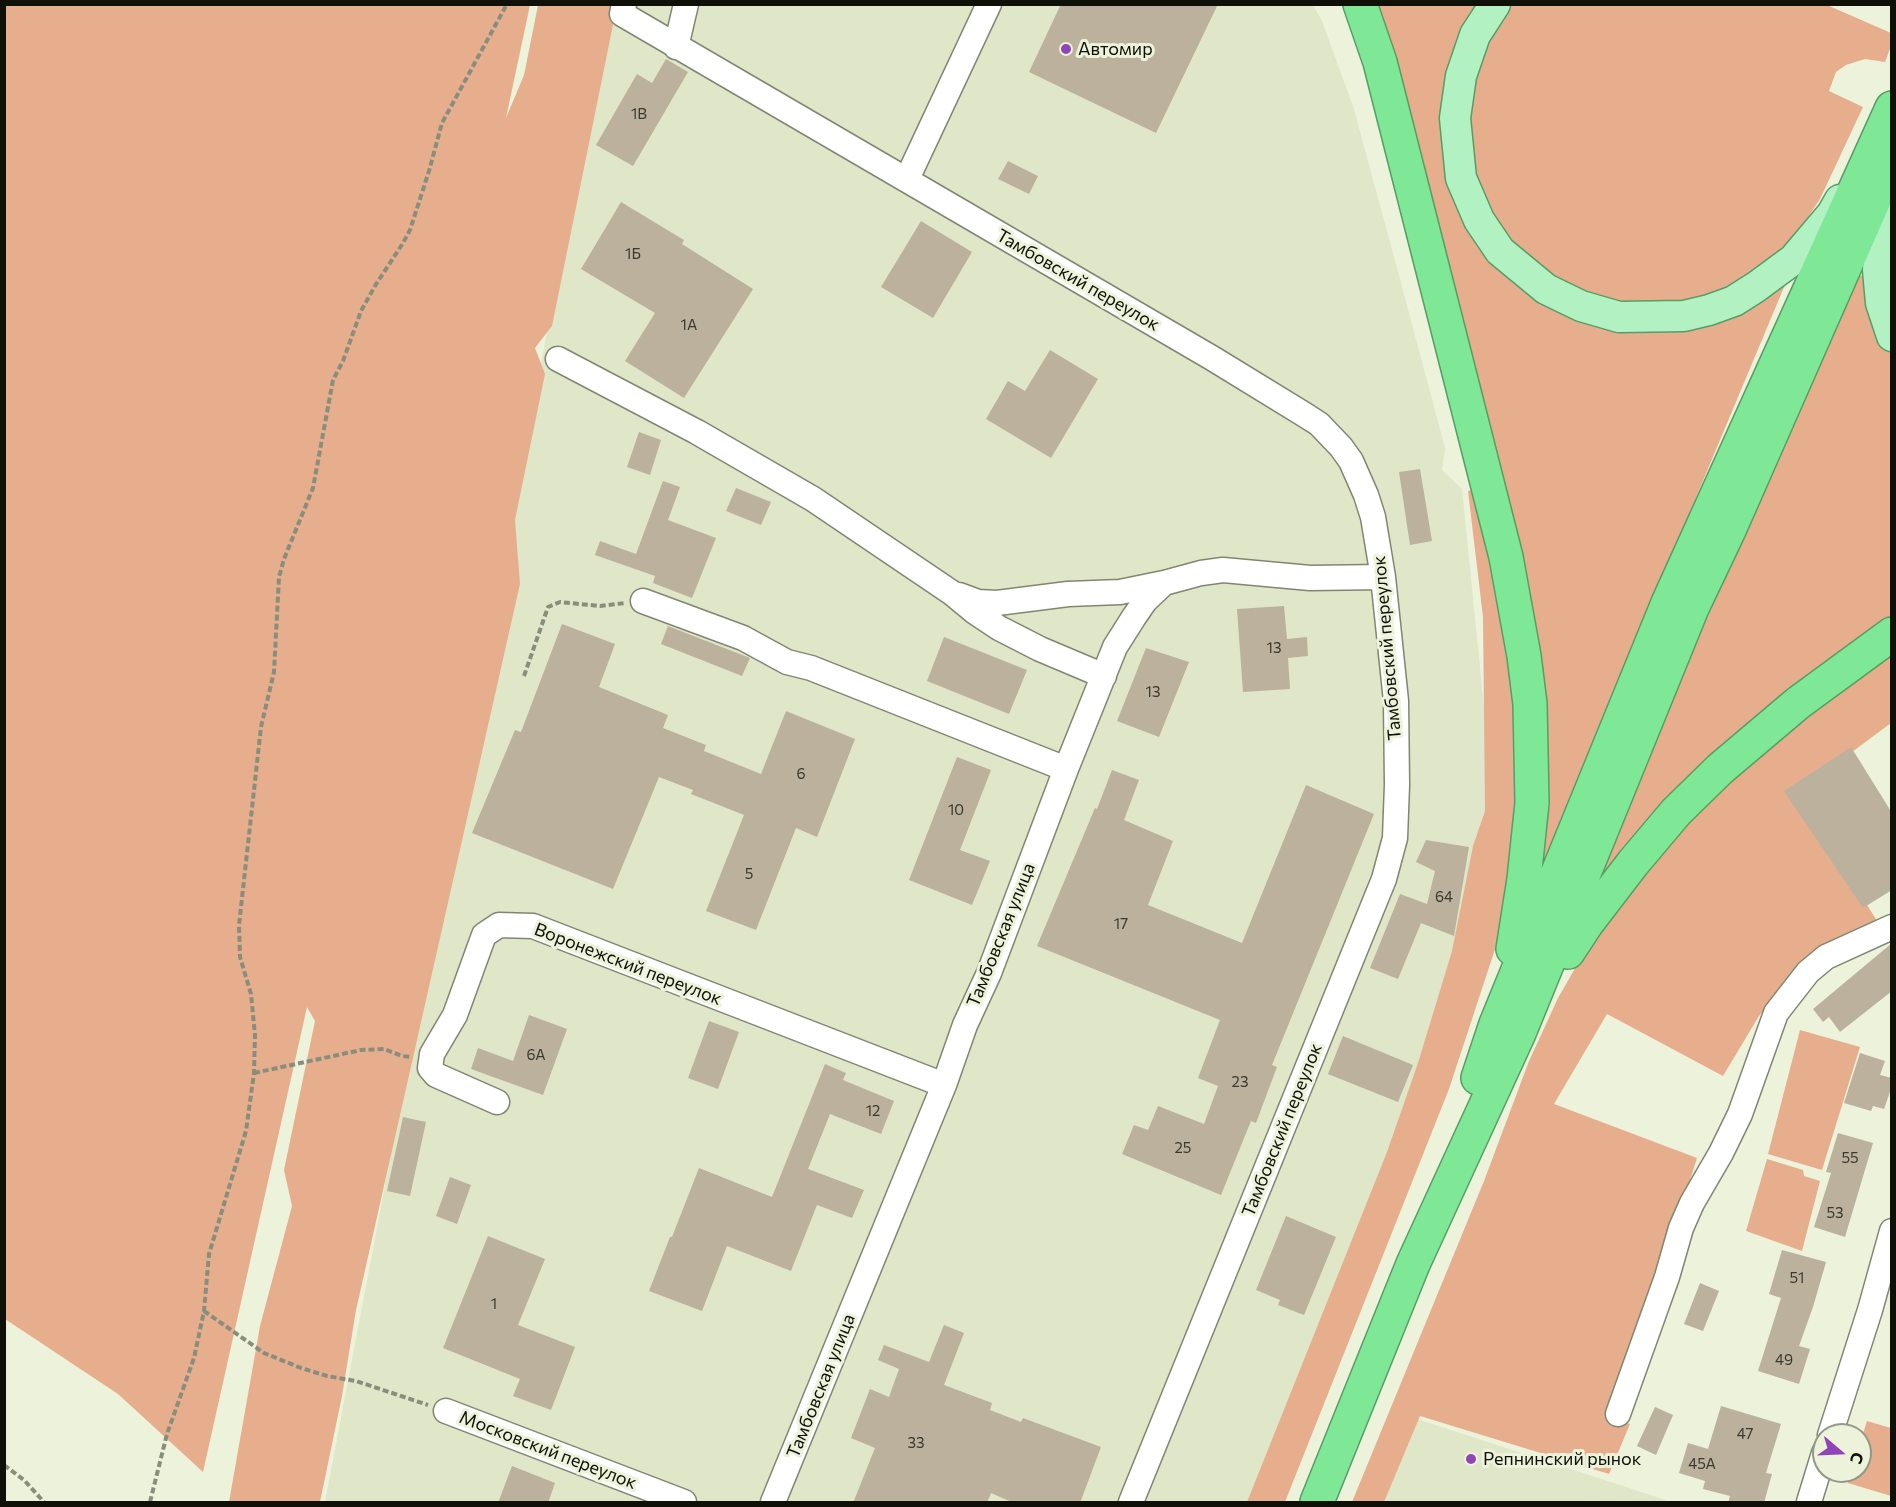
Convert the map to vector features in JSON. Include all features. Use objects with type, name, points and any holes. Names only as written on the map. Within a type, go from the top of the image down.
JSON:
[{"type":"highway","points":[[1360,4],[1380,62],[1506,558],[1530,704],[1532,803],[1507,1028]]},
{"type":"highway","points":[[1317,1503],[1507,1028],[1668,603],[1890,113]]},
{"type":"highway","points":[[1507,1028],[1892,159]]},
{"type":"highway","points":[[1507,1028],[1633,863],[1676,812],[1720,769],[1773,723],[1892,634]]},
{"type":"main road","points":[[1496,4],[1475,35],[1461,76],[1455,118],[1461,178],[1487,234],[1507,257],[1546,289],[1600,313],[1619,317],[1684,316],[1734,301],[1772,277],[1794,259],[1832,214],[1890,113]]},
{"type":"main road","points":[[1892,184],[1882,220],[1878,277],[1881,303],[1892,336]]},
{"type":"street","points":[[676,47],[686,4]]},
{"type":"street","points":[[907,179],[989,4]]},
{"type":"street","name":"Тамбовский переулок","points":[[623,9],[676,47],[907,179],[1212,358],[1319,424],[1351,461],[1366,495],[1383,577],[1396,701],[1395,838],[1384,879],[1131,1503]]},
{"type":"street","points":[[558,359],[773,474],[855,526],[999,628],[1040,649],[1104,676]]},
{"type":"street","points":[[952,593],[978,602],[997,603],[1068,594],[1120,592],[1223,570],[1310,578],[1383,577]]},
{"type":"street","name":"Тамбовская улица","points":[[773,1503],[944,1085],[965,1025],[989,973],[1115,646],[1145,601],[1164,582]]},
{"type":"street","points":[[643,601],[743,638],[787,662],[811,668],[1066,769]]},
{"type":"street","name":"Воронежский переулок","points":[[432,1054],[455,1015],[484,935],[499,925],[533,926],[944,1085]]},
{"type":"street","points":[[1618,1414],[1667,1277],[1681,1228],[1697,1193],[1740,1114],[1776,1013],[1808,972],[1826,957],[1892,927]]},
{"type":"street","points":[[432,1054],[430,1068],[436,1074],[497,1102]]},
{"type":"street","points":[[1834,1423],[1870,1310],[1892,1231]]},
{"type":"street","name":"Московский переулок","points":[[446,1411],[684,1503]]},
{"type":"street","points":[[1809,1503],[1815,1483]]},
{"type":"path","points":[[150,1503],[167,1434],[194,1358],[204,1311],[208,1254],[246,1131],[254,1073],[254,1009],[240,957],[239,925],[261,727],[274,672],[279,577],[287,551],[306,510],[313,488],[333,380],[343,361],[362,311],[410,230],[442,123],[507,4]]},
{"type":"path","points":[[524,676],[548,607],[560,602],[600,606],[643,601]]},
{"type":"path","points":[[254,1073],[361,1050],[384,1049],[402,1056],[418,1058],[432,1054]]},
{"type":"path","points":[[204,1311],[264,1353],[282,1361],[327,1376],[356,1381],[446,1411]]},
{"type":"path","points":[[4,1465],[24,1480],[44,1503]]},
{"type":"shaded area","points":[[4,5],[530,5],[506,118],[524,75],[538,5],[617,5],[552,326],[535,348],[545,374],[515,520],[520,584],[356,1310],[342,1396],[320,1502],[229,1502],[260,1326],[292,1206],[284,1170],[315,1021],[307,1007],[203,1472],[118,1394],[5,1319]]},
{"type":"shaded area","points":[[609,5],[1313,5],[1322,21],[1353,106],[1397,268],[1445,448],[1442,470],[1462,489],[1495,817],[1282,1502],[325,1502]]},
{"type":"shaded area","points":[[1371,5],[1827,5],[1891,33],[1891,46],[1885,62],[1865,59],[1846,65],[1836,72],[1829,91],[1863,107],[1820,199],[1794,238],[1787,280],[1625,667],[1543,877],[1537,876],[1542,782]]},
{"type":"shaded area","points":[[1891,272],[1891,723],[1797,793],[1879,924],[1825,944],[1805,959],[1759,1016],[1723,1076],[1607,1014],[1554,1104],[1697,1158],[1662,1268],[1607,1417],[1630,1424],[1609,1474],[1420,1416],[1384,1502],[1352,1502],[1484,1181],[1529,1061],[1558,998],[1589,944],[1593,898],[1698,639],[1770,475],[1849,277]]},
{"type":"shaded area","points":[[1478,488],[1509,636],[1521,796],[1500,934],[1449,1089],[1285,1502],[1247,1502],[1387,1152],[1418,1063],[1452,951],[1473,846],[1485,811],[1483,617],[1468,491]]},
{"type":"shaded area","points":[[1800,1030],[1860,1047],[1822,1170],[1768,1154]]},
{"type":"shaded area","points":[[1767,1159],[1803,1170],[1804,1176],[1820,1181],[1802,1251],[1746,1231]]},
{"type":"shaded area","name":"Репнинский рынок","points":[[1417,1419],[1666,1500],[1666,1502],[1383,1502]]},
{"type":"shaded area","points":[[1867,1421],[1891,1428],[1891,1496],[1848,1483],[1872,1483],[1872,1423],[1866,1423]]},
{"type":"building","points":[[1061,4],[1218,4],[1156,133],[1029,72]]},
{"type":"building","points":[[666,59],[688,72],[633,166],[596,145],[637,74],[652,83]]},
{"type":"building","points":[[1008,161],[1038,176],[1029,194],[998,179]]},
{"type":"building","points":[[621,202],[684,240],[682,244],[753,289],[684,398],[625,361],[655,313],[581,269]]},
{"type":"building","points":[[921,221],[972,252],[933,318],[881,287]]},
{"type":"building","points":[[1050,350],[1098,379],[1051,458],[986,419],[1008,381],[1025,391]]},
{"type":"building","points":[[639,432],[661,440],[650,475],[627,467]]},
{"type":"building","points":[[1420,469],[1432,541],[1410,545],[1399,472]]},
{"type":"building","points":[[663,481],[680,487],[668,520],[716,538],[692,598],[653,583],[655,576],[595,555],[600,541],[636,554]]},
{"type":"building","points":[[736,488],[771,502],[761,525],[726,511]]},
{"type":"building","points":[[1284,606],[1287,639],[1307,637],[1308,656],[1288,658],[1290,689],[1243,692],[1237,609]]},
{"type":"building","points":[[562,624],[615,644],[599,687],[668,715],[663,728],[706,745],[704,751],[761,774],[786,711],[855,739],[817,837],[796,828],[756,930],[706,911],[744,815],[691,794],[693,790],[659,777],[613,889],[472,833],[515,730],[521,732]]},
{"type":"building","points":[[668,626],[750,658],[742,676],[661,644]]},
{"type":"building","points":[[944,637],[1027,670],[1009,714],[927,681]]},
{"type":"building","points":[[1146,648],[1189,662],[1159,737],[1117,721]]},
{"type":"building","points":[[1851,747],[1892,813],[1892,890],[1863,908],[1784,791]]},
{"type":"building","points":[[957,757],[991,770],[960,850],[990,861],[972,905],[909,880]]},
{"type":"building","points":[[1112,770],[1139,780],[1124,820],[1173,841],[1148,905],[1242,943],[1306,785],[1374,814],[1272,1065],[1277,1067],[1256,1123],[1251,1121],[1221,1195],[1122,1154],[1134,1125],[1148,1130],[1158,1106],[1204,1124],[1218,1086],[1198,1078],[1220,1020],[1037,946]]},
{"type":"building","points":[[1426,840],[1469,847],[1454,936],[1421,923],[1398,979],[1370,968],[1400,894],[1427,904],[1435,871],[1416,862]]},
{"type":"building","points":[[1892,943],[1892,991],[1840,1032],[1829,1017],[1823,1022],[1813,1009]]},
{"type":"building","points":[[529,1015],[567,1029],[543,1095],[471,1069],[478,1048],[513,1061]]},
{"type":"building","points":[[709,1021],[739,1032],[718,1089],[688,1078]]},
{"type":"building","points":[[1343,1036],[1413,1065],[1398,1102],[1328,1074]]},
{"type":"building","points":[[1860,1053],[1885,1061],[1880,1075],[1892,1078],[1892,1086],[1884,1109],[1873,1106],[1871,1111],[1844,1103]]},
{"type":"building","points":[[825,1064],[846,1073],[843,1080],[894,1101],[881,1134],[830,1114],[808,1169],[864,1190],[852,1218],[817,1205],[791,1271],[727,1246],[702,1311],[649,1291],[699,1168],[772,1197]]},
{"type":"building","points":[[403,1117],[426,1122],[410,1196],[387,1191]]},
{"type":"building","points":[[1838,1133],[1873,1143],[1845,1237],[1814,1227],[1831,1173],[1826,1172]]},
{"type":"building","points":[[450,1177],[471,1185],[457,1224],[436,1216]]},
{"type":"building","points":[[1286,1216],[1336,1237],[1304,1315],[1278,1305],[1280,1300],[1256,1290]]},
{"type":"building","points":[[488,1236],[545,1259],[518,1325],[575,1347],[551,1410],[513,1396],[520,1379],[443,1348]]},
{"type":"building","points":[[1782,1250],[1826,1262],[1799,1346],[1810,1349],[1799,1384],[1758,1371],[1781,1298],[1769,1294]]},
{"type":"building","points":[[1700,1283],[1719,1291],[1703,1331],[1684,1324]]},
{"type":"building","points":[[944,1325],[964,1333],[944,1385],[992,1403],[990,1410],[1021,1422],[1023,1418],[1101,1447],[1080,1503],[1014,1503],[991,1493],[987,1503],[853,1503],[875,1448],[851,1438],[870,1389],[889,1397],[899,1369],[878,1360],[884,1345],[929,1362]]},
{"type":"building","points":[[1721,1406],[1781,1424],[1766,1473],[1772,1474],[1764,1503],[1728,1503],[1730,1496],[1703,1489],[1705,1481],[1679,1473],[1688,1443],[1708,1449]]},
{"type":"building","points":[[1655,1407],[1673,1415],[1656,1455],[1637,1446]]},
{"type":"building","points":[[512,1466],[555,1483],[548,1503],[498,1503]]},
{"type":"place","name":"Автомир","points":[[1066,49]]},
{"type":"place","name":"Репнинский рынок","points":[[1471,1459]]}]
